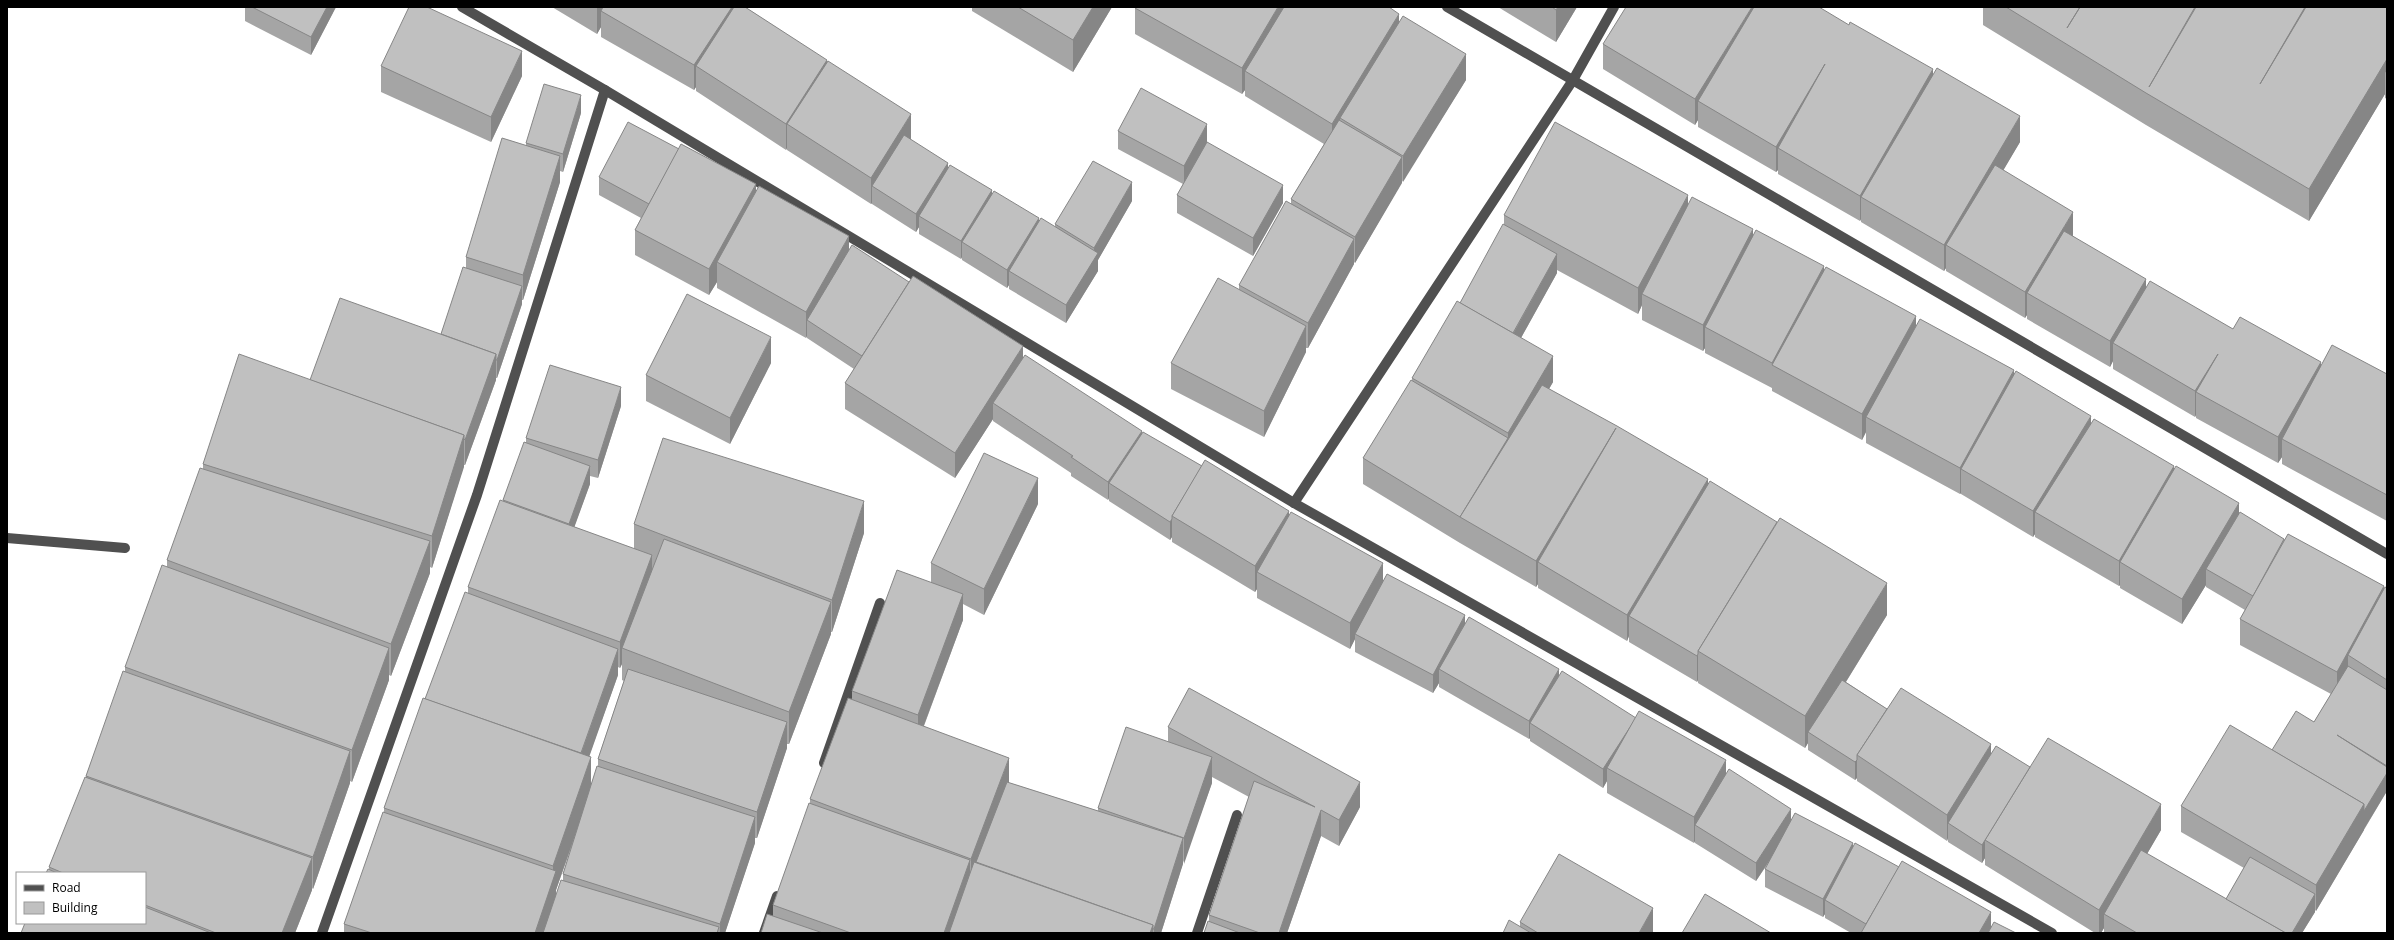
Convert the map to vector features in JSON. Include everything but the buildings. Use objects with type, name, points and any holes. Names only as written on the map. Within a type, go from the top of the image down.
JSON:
[{"type":"street","points":[[462,7],[605,90],[1294,503],[2052,933]]},
{"type":"street","points":[[1447,7],[2387,554]]},
{"type":"street","points":[[1294,503],[1573,80],[1614,7]]},
{"type":"street","points":[[322,933],[477,495],[605,90]]},
{"type":"street","points":[[7,538],[124,548]]},
{"type":"street","points":[[819,776],[880,603]]},
{"type":"street","points":[[1197,933],[1237,815]]},
{"type":"street","points":[[764,933],[780,888]]}]
